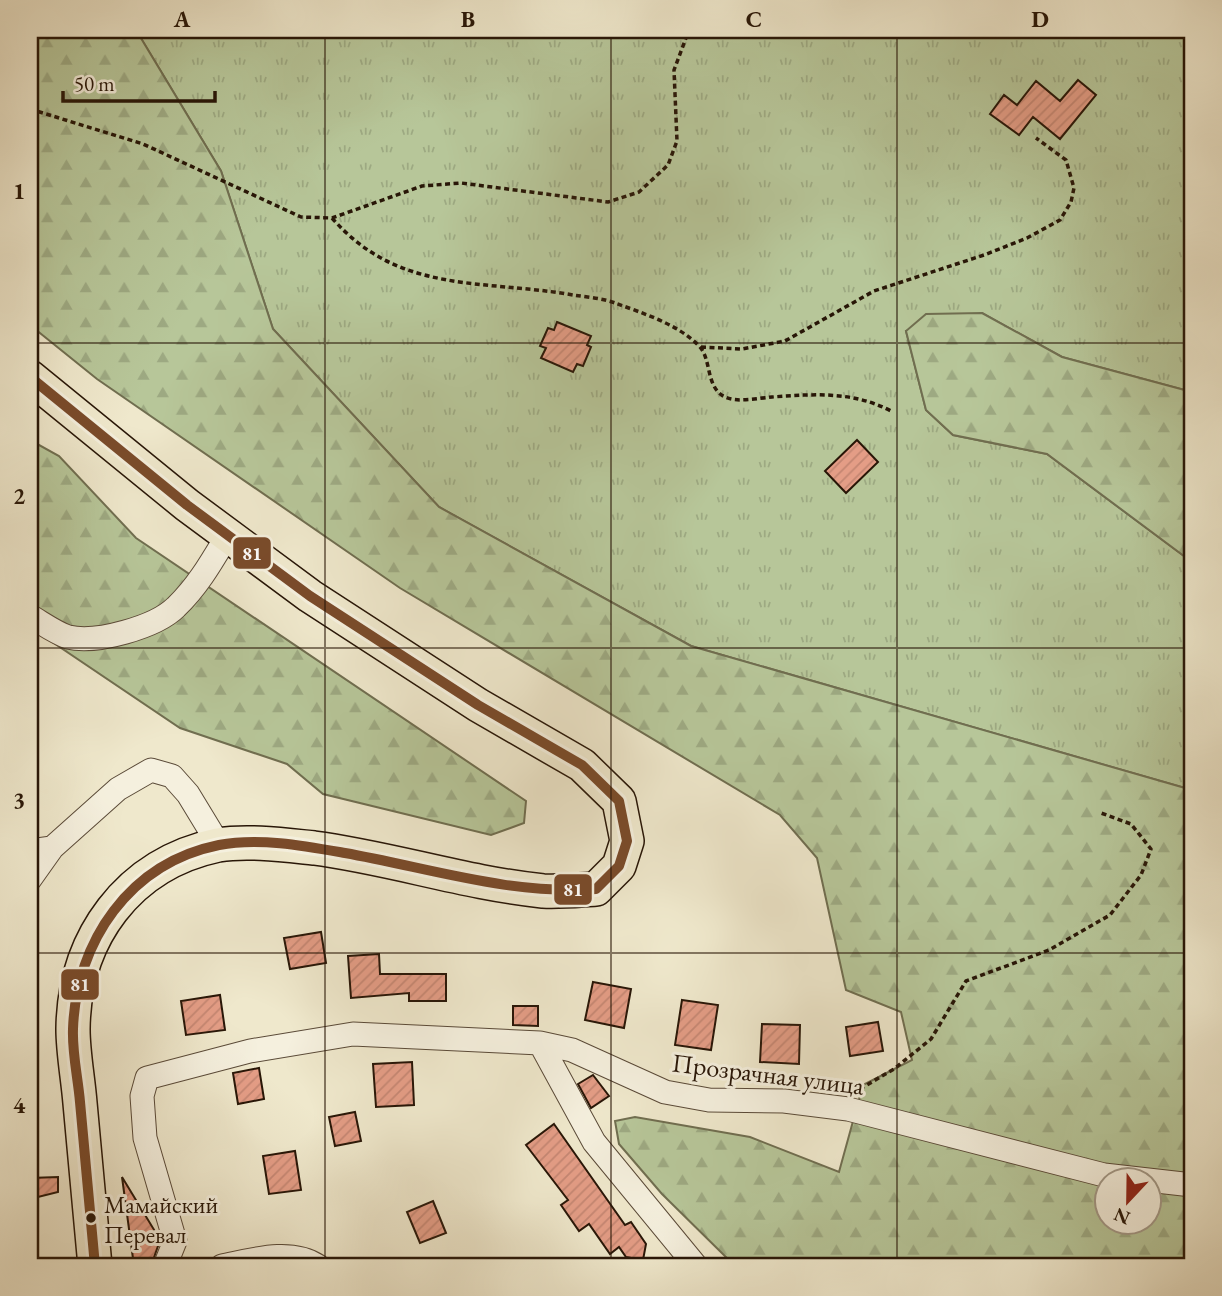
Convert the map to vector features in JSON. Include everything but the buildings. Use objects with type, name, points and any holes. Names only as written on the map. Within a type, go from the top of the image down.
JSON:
[{"type":"highway","points":[[30,377],[226,536],[393,651],[582,765],[619,801],[627,841],[619,866],[596,889],[545,891],[469,880],[314,848],[219,845],[178,859],[127,890],[108,912],[93,939],[79,985],[73,1028],[95,1266]]},
{"type":"highway","points":[[30,405],[187,505]]},
{"type":"street","points":[[30,616],[68,637],[108,637],[144,624],[174,609],[200,580],[226,536]]},
{"type":"street","points":[[30,878],[41,849],[118,789],[152,770],[172,776],[188,794],[219,845]]},
{"type":"street","name":"Прозрачная улица","points":[[165,1266],[175,1241],[145,1138],[142,1096],[148,1079],[250,1051],[352,1034],[540,1043],[597,1059],[665,1092],[709,1101],[784,1101],[854,1111],[1104,1175],[1192,1185]]},
{"type":"street","points":[[540,1043],[594,1142],[696,1266]]},
{"type":"street","points":[[222,1266],[266,1257],[306,1258],[318,1266]]},
{"type":"path","points":[[30,110],[143,144],[301,217],[332,218],[422,186],[461,183],[608,202],[639,192],[668,165],[677,141],[674,69],[689,30]]},
{"type":"path","points":[[332,218],[352,241],[384,261],[455,284],[555,292],[611,301],[670,325],[701,347],[742,349],[785,341],[874,291],[984,255],[1060,220],[1071,202],[1073,188],[1066,160],[1035,138]]},
{"type":"path","points":[[701,347],[712,383],[724,397],[745,400],[822,393],[870,400],[891,411]]},
{"type":"path","points":[[854,1111],[857,1093],[866,1083],[894,1069],[931,1039],[966,981],[1049,950],[1110,915],[1141,875],[1151,849],[1131,824],[1101,813]]},
{"type":"green space","points":[[30,30],[136,30],[221,171],[273,329],[439,507],[691,646],[1192,790],[1192,1266],[735,1266],[662,1194],[619,1144],[615,1121],[635,1117],[750,1137],[839,1172],[863,1085],[912,1060],[901,1012],[846,990],[817,858],[780,815],[400,588],[97,379],[30,325]]},
{"type":"green space","points":[[136,30],[1192,30],[1192,392],[1062,357],[982,313],[906,331],[926,410],[953,435],[1047,454],[1192,562],[1192,790],[691,646],[439,507],[273,329],[221,171]]},
{"type":"green space","points":[[982,313],[1062,357],[1192,392],[1192,562],[1047,454],[953,435],[926,410],[906,331],[926,314]]},
{"type":"green space","points":[[30,440],[59,456],[136,538],[526,801],[524,823],[491,835],[323,794],[287,764],[180,728],[30,627]]},
{"type":"transit line","name":"81","points":[[30,377],[187,505],[310,596],[478,705],[582,765],[619,801],[627,841],[619,866],[596,889],[564,890],[501,884],[314,848],[250,842],[219,845],[187,854],[159,869],[134,888],[114,911],[97,937],[76,997],[73,1047],[95,1266]]},
{"type":"place","name":"Мамайский Перевал","points":[[91,1218]]}]
